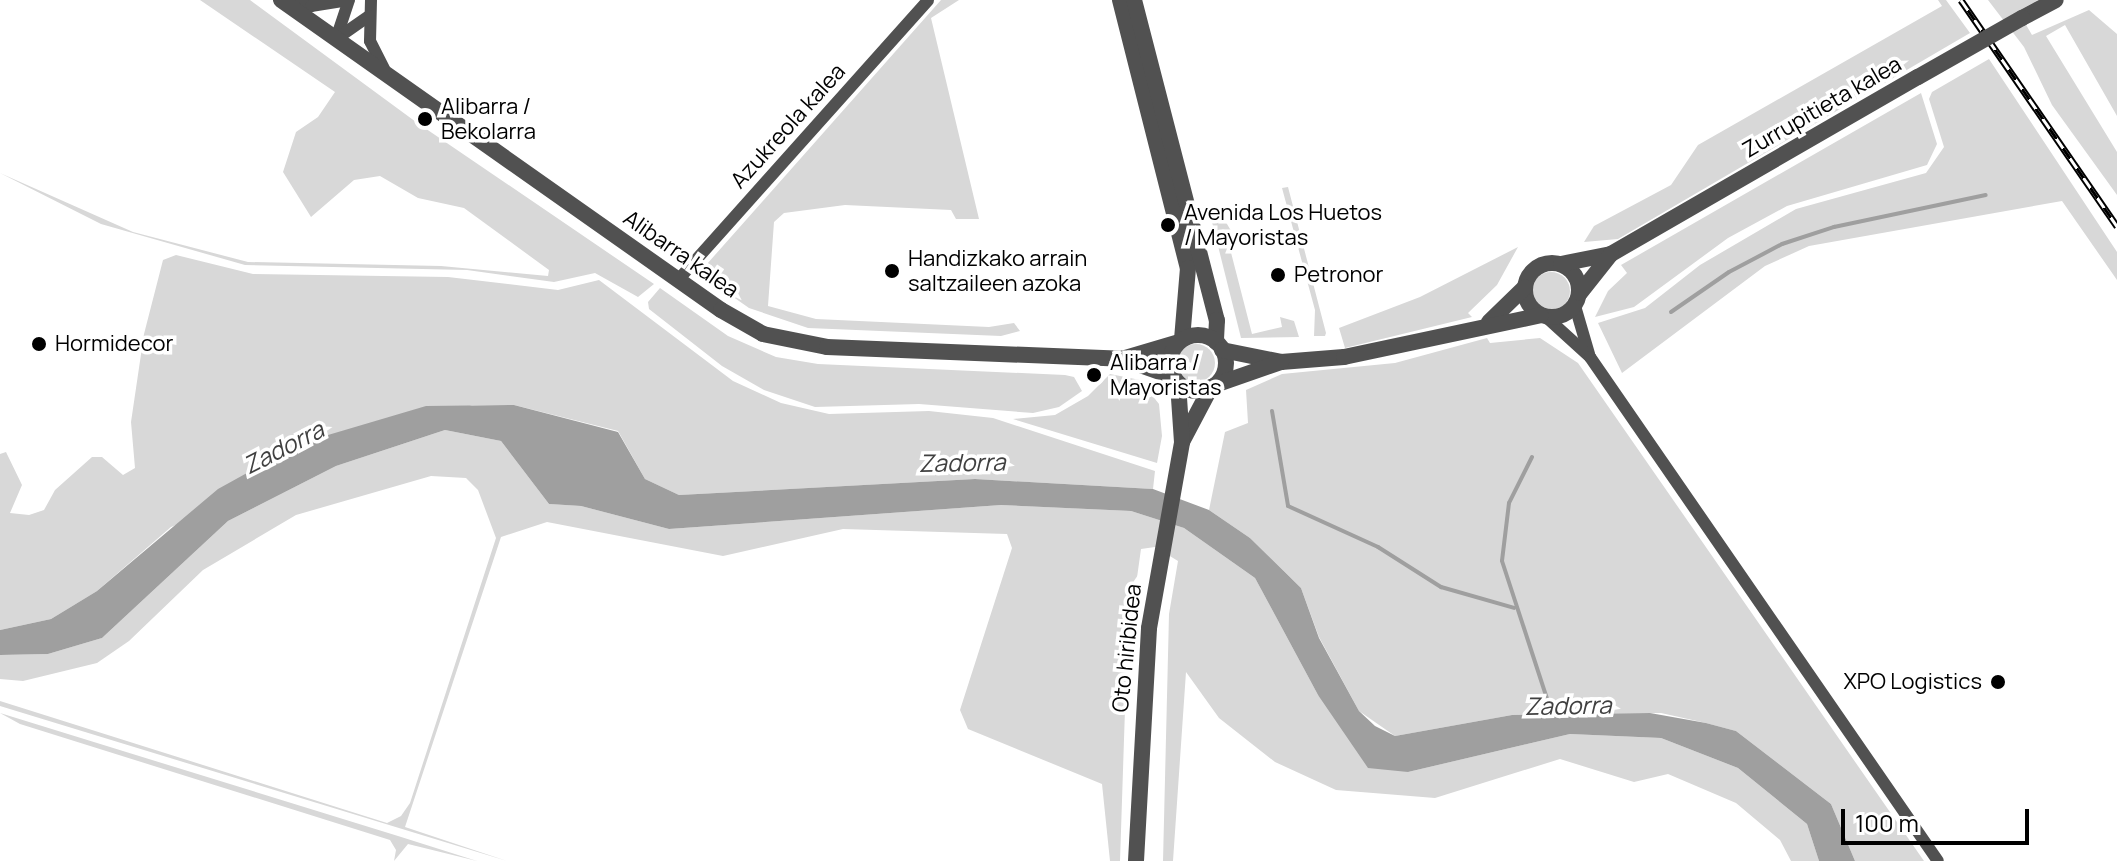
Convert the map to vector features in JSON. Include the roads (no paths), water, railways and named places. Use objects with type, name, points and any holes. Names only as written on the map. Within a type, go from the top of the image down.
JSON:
[{"type":"street","points":[[283,1],[322,6],[349,0]]},
{"type":"street","points":[[336,39],[349,0]]},
{"type":"street","points":[[371,0],[370,41],[388,75]]},
{"type":"street","name":"Azukreola kalea","points":[[678,280],[928,0]]},
{"type":"street","points":[[1120,0],[1188,268],[1181,341],[1170,359],[1176,380],[1194,391],[1281,362],[1394,348],[1489,322],[1561,316],[1577,300]]},
{"type":"street","points":[[1134,0],[1217,320],[1225,369],[1213,386]]},
{"type":"street","name":"Zurrupitieta kalea","points":[[1561,264],[1611,254],[2056,0]]},
{"type":"street","name":"Alibarra kalea","points":[[283,1],[678,280],[751,328],[802,345],[1122,359],[1176,380]]},
{"type":"street","points":[[336,39],[369,16]]},
{"type":"street","name":"Zurrupitieta kalea","points":[[1577,300],[1611,254]]},
{"type":"street","points":[[1489,322],[1525,287],[1534,269],[1561,264],[1575,275],[1577,300],[1590,357]]},
{"type":"street","points":[[1525,287],[1530,306],[1590,357],[1938,861]]},
{"type":"street","points":[[1181,341],[1199,335],[1219,346],[1281,362]]},
{"type":"street","name":"Alibarra kalea","points":[[1122,359],[1181,341]]},
{"type":"street","name":"Oto hiribidea","points":[[1136,861],[1143,680],[1159,557],[1182,442],[1176,380]]},
{"type":"street","name":"Oto hiribidea","points":[[1182,442],[1213,386]]},
{"type":"waterway","points":[[1671,312],[1729,272],[1782,244],[1834,227],[1986,195]]},
{"type":"waterway","points":[[1272,411],[1288,506],[1378,547],[1441,587],[1514,608]]},
{"type":"waterway","name":"Zadorra","points":[[1532,457],[1509,503],[1502,561],[1553,717]]},
{"type":"railway","points":[[1961,0],[2117,226]]},
{"type":"place","name":"Alibarra / Bekolarra","points":[[425,119]]},
{"type":"place","name":"Avenida Los Huetos / Mayoristas","points":[[1168,225]]},
{"type":"place","name":"Handizkako arrain saltzaileen azoka","points":[[892,271]]},
{"type":"place","name":"Petronor","points":[[1278,275]]},
{"type":"place","name":"Hormidecor","points":[[39,344]]},
{"type":"place","name":"Alibarra / Mayoristas","points":[[1094,375]]},
{"type":"place","name":"XPO Logistics","points":[[1998,682]]}]
